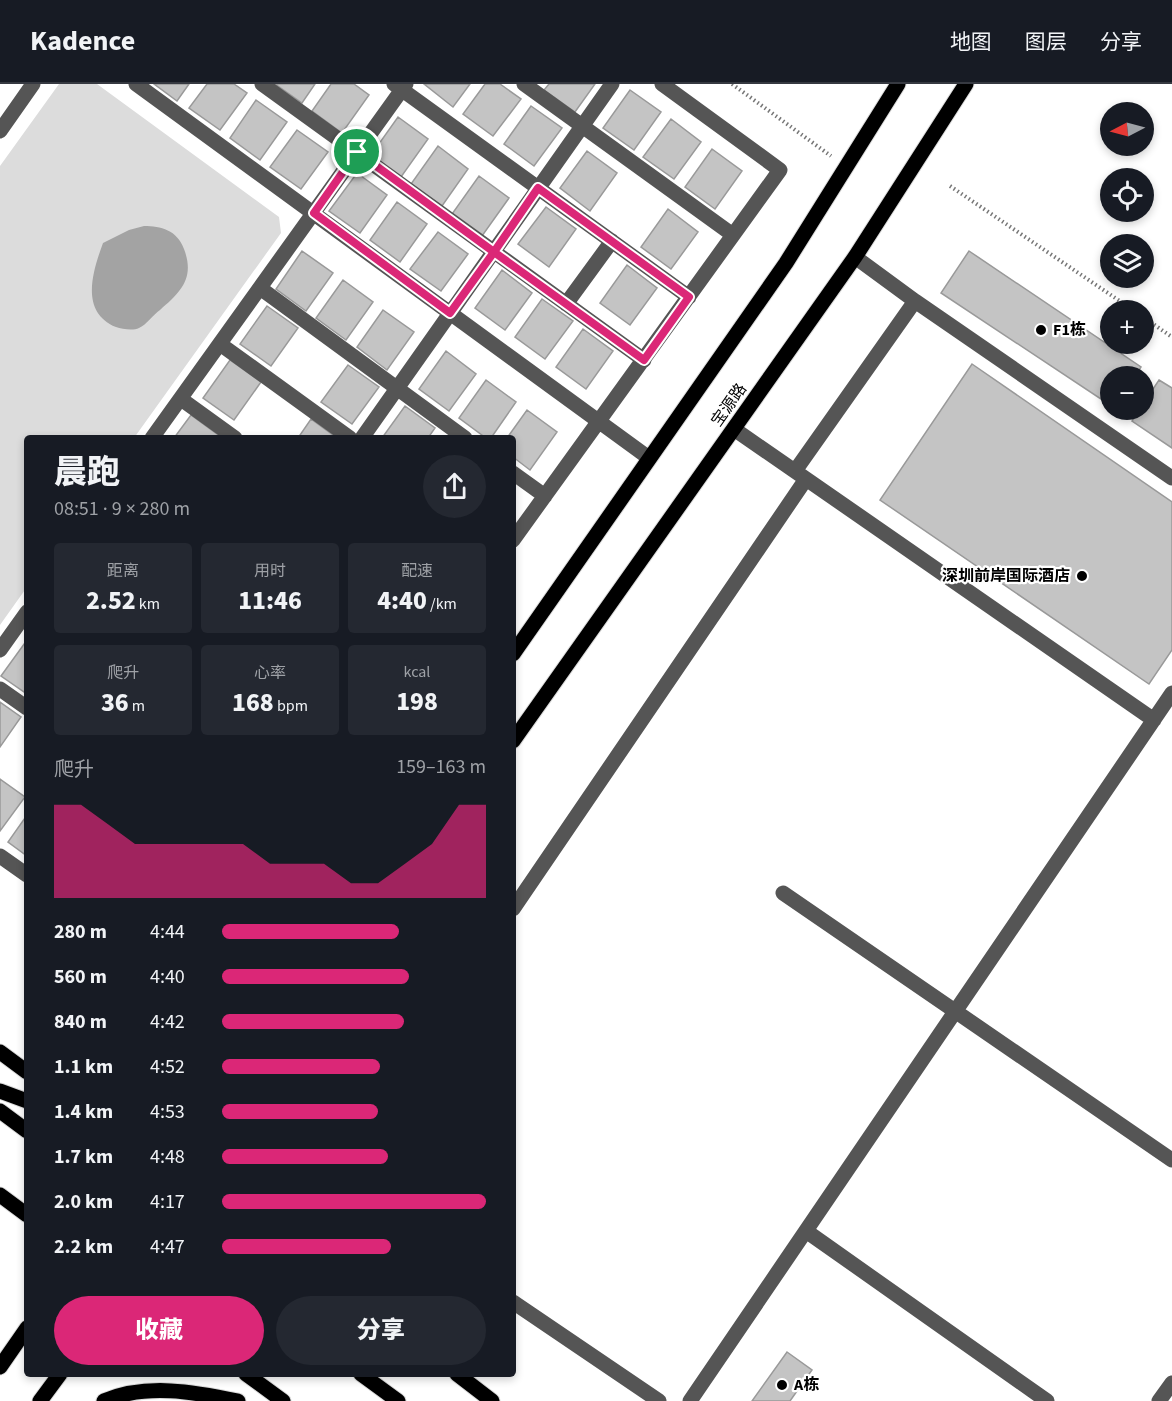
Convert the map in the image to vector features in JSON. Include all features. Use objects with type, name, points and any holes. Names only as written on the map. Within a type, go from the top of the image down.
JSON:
[{"type":"main road","points":[[516,650],[786,263],[898,84]]},
{"type":"main road","name":"宝源路","points":[[516,737],[855,257],[966,84]]},
{"type":"main road","points":[[0,1052],[24,1070]]},
{"type":"main road","points":[[0,1090],[24,1100]]},
{"type":"main road","points":[[0,1111],[24,1129]]},
{"type":"main road","points":[[0,1195],[24,1213]]},
{"type":"main road","points":[[0,1366],[24,1332]]},
{"type":"main road","points":[[40,1401],[58,1377]]},
{"type":"main road","points":[[250,1377],[283,1401]]},
{"type":"main road","points":[[365,1377],[398,1401]]},
{"type":"main road","points":[[461,1377],[492,1401]]},
{"type":"main road","points":[[104,1401],[142,1392],[183,1390],[238,1401]]},
{"type":"main road","points":[[183,1390],[198,1401]]},
{"type":"street","points":[[0,131],[33,84]]},
{"type":"street","points":[[136,84],[650,458]]},
{"type":"street","points":[[262,84],[644,360]]},
{"type":"street","points":[[524,84],[733,235]]},
{"type":"street","points":[[364,435],[612,84]]},
{"type":"street","points":[[516,536],[780,170],[662,84]]},
{"type":"street","points":[[154,435],[314,213],[401,86],[689,297]]},
{"type":"street","points":[[566,304],[612,241]]},
{"type":"street","points":[[855,257],[1172,478]]},
{"type":"street","points":[[260,288],[461,435]]},
{"type":"street","points":[[516,904],[915,301]]},
{"type":"street","points":[[220,344],[346,435]]},
{"type":"street","points":[[180,399],[230,435]]},
{"type":"street","points":[[734,429],[1154,720]]},
{"type":"street","points":[[516,475],[545,496]]},
{"type":"street","points":[[0,650],[24,620]]},
{"type":"street","points":[[0,688],[24,706]]},
{"type":"street","points":[[690,1401],[1172,693]]},
{"type":"street","points":[[0,856],[24,873]]},
{"type":"street","points":[[783,893],[1172,1160]]},
{"type":"street","points":[[806,1231],[1047,1401]]},
{"type":"street","points":[[516,1304],[659,1401]]},
{"type":"street","points":[[1159,1401],[1172,1383]]},
{"type":"path","points":[[732,84],[846,167]]},
{"type":"path","points":[[950,186],[1118,300]]},
{"type":"path","points":[[1154,325],[1172,337]]},
{"type":"shaded area","points":[[59,84],[97,84],[279,217],[281,233],[136,435],[24,435],[24,591],[0,625],[0,166]]},
{"type":"shaded area","points":[[144,226],[168,230],[177,237],[187,259],[187,276],[174,297],[144,325],[134,329],[116,327],[97,312],[93,302],[95,267],[103,243],[129,230]]},
{"type":"building","points":[[154,84],[189,84],[177,101]]},
{"type":"building","points":[[207,84],[234,84],[247,93],[220,130],[189,108]]},
{"type":"building","points":[[275,84],[315,84],[302,103]]},
{"type":"building","points":[[331,84],[354,84],[369,95],[342,133],[312,111]]},
{"type":"building","points":[[424,84],[470,84],[453,107]]},
{"type":"building","points":[[485,84],[500,84],[521,99],[493,136],[463,114]]},
{"type":"building","points":[[549,84],[595,84],[575,112],[544,90]]},
{"type":"building","points":[[630,90],[661,112],[634,150],[603,128]]},
{"type":"building","points":[[256,100],[287,122],[260,160],[230,138]]},
{"type":"building","points":[[531,106],[562,128],[534,166],[504,144]]},
{"type":"building","points":[[398,117],[428,139],[401,177],[371,155]]},
{"type":"building","points":[[671,119],[701,142],[674,179],[643,157]]},
{"type":"building","points":[[297,130],[328,152],[301,189],[270,167]]},
{"type":"building","points":[[438,146],[468,169],[442,206],[411,184]]},
{"type":"building","points":[[712,149],[742,171],[715,209],[685,187]]},
{"type":"building","points":[[587,151],[617,173],[590,211],[560,188]]},
{"type":"building","points":[[357,173],[387,195],[360,233],[329,211]]},
{"type":"building","points":[[479,176],[509,198],[482,236],[452,214]]},
{"type":"building","points":[[397,202],[427,224],[400,262],[370,240]]},
{"type":"building","points":[[546,207],[576,229],[549,267],[518,244]]},
{"type":"building","points":[[668,209],[698,232],[671,269],[641,247]]},
{"type":"building","points":[[438,232],[468,254],[441,291],[410,269]]},
{"type":"building","points":[[302,251],[333,273],[306,311],[276,289]]},
{"type":"building","name":"F1栋","points":[[969,251],[1100,339],[1100,354],[1122,354],[1140,366],[1100,366],[1100,398],[941,293]]},
{"type":"building","points":[[627,265],[657,288],[630,325],[600,303]]},
{"type":"building","points":[[502,270],[532,293],[505,330],[475,308]]},
{"type":"building","points":[[343,280],[373,302],[346,340],[316,318]]},
{"type":"building","points":[[542,299],[573,321],[545,359],[515,337]]},
{"type":"building","points":[[267,306],[298,328],[271,366],[240,344]]},
{"type":"building","points":[[383,310],[414,332],[387,370],[357,347]]},
{"type":"building","points":[[583,329],[613,351],[586,389],[556,367]]},
{"type":"building","points":[[446,351],[476,374],[449,411],[419,389]]},
{"type":"building","points":[[230,360],[261,382],[234,420],[203,398]]},
{"type":"building","name":"深圳前岸国际酒店","points":[[972,364],[1172,502],[1172,650],[1149,684],[880,500]]},
{"type":"building","points":[[348,365],[379,387],[352,424],[321,402]]},
{"type":"building","points":[[486,380],[516,402],[493,435],[482,435],[459,418]]},
{"type":"building","points":[[1159,380],[1172,388],[1172,448],[1132,421],[1154,420],[1154,388]]},
{"type":"building","points":[[405,406],[435,428],[430,435],[384,435]]},
{"type":"building","points":[[527,410],[557,432],[530,470],[516,459],[516,435],[509,435]]},
{"type":"building","points":[[191,415],[218,435],[176,435]]},
{"type":"building","points":[[311,419],[333,435],[300,435]]},
{"type":"building","points":[[24,644],[24,692],[1,676]]},
{"type":"building","points":[[0,702],[21,717],[0,747]]},
{"type":"building","points":[[0,779],[24,798],[0,831]]},
{"type":"building","points":[[24,819],[24,854],[8,842]]},
{"type":"building","name":"A栋","points":[[787,1352],[812,1370],[790,1401],[752,1401]]},
{"type":"place","name":"F1栋","points":[[1041,330]]},
{"type":"place","name":"深圳前岸国际酒店","points":[[1082,576]]},
{"type":"place","name":"A栋","points":[[782,1385]]},
{"type":"route","points":[[357,152],[314,213],[450,313],[494,252],[644,360],[689,297],[538,188],[494,252],[357,152]]}]
